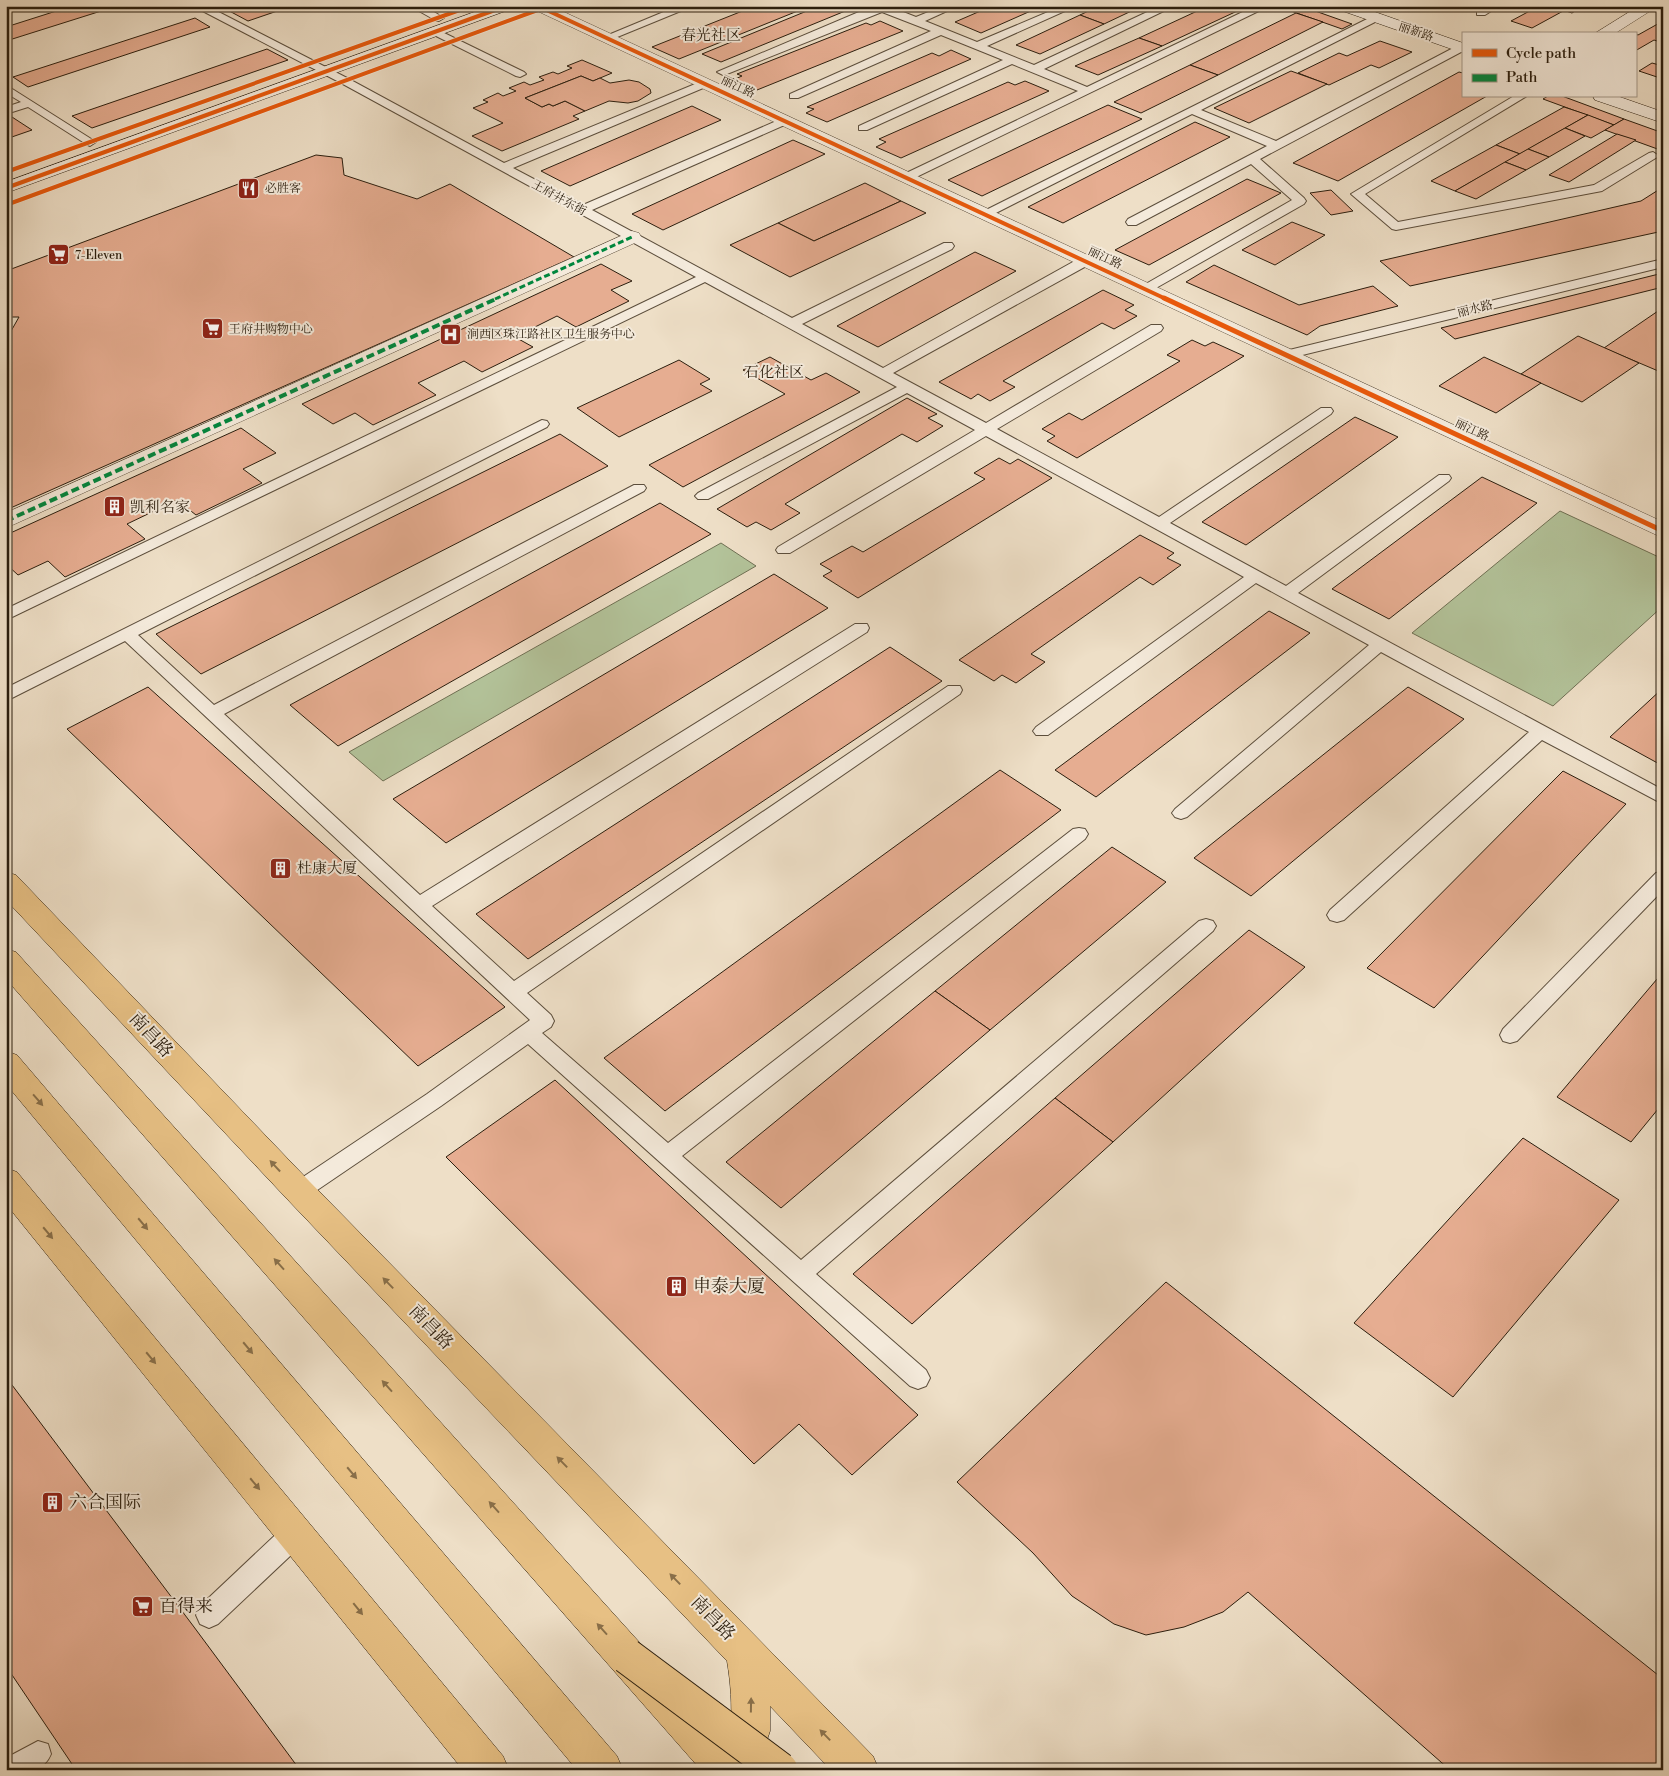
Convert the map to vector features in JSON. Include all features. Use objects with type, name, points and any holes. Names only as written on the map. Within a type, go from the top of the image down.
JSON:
[{"type":"main road","name":"南昌路","points":[[6,882],[299,1191],[859,1770]]},
{"type":"main road","points":[[6,960],[728,1770]]},
{"type":"main road","points":[[6,1063],[603,1770]]},
{"type":"main road","points":[[10,1194],[296,1533],[488,1770]]},
{"type":"main road","points":[[738,1770],[750,1731],[751,1691],[745,1652]]},
{"type":"main road","points":[[627,1656],[780,1770]]},
{"type":"street","points":[[6,188],[327,72],[437,25],[506,6]]},
{"type":"street","name":"丽江路","points":[[538,6],[1663,531]]},
{"type":"street","name":"丽新路","points":[[1342,6],[1462,48]]},
{"type":"street","points":[[1606,32],[1651,6]]},
{"type":"street","points":[[1607,98],[1663,118]]},
{"type":"street","points":[[6,521],[632,237]]},
{"type":"lane","points":[[198,6],[327,72]]},
{"type":"lane","points":[[415,6],[437,25],[520,74]]},
{"type":"lane","points":[[606,38],[688,6]]},
{"type":"lane","points":[[916,21],[954,6]]},
{"type":"lane","points":[[978,46],[1071,6]]},
{"type":"lane","points":[[1035,69],[1169,6]]},
{"type":"lane","points":[[906,178],[1264,6]]},
{"type":"lane","points":[[1481,13],[1494,6]]},
{"type":"lane","points":[[723,72],[880,7],[1088,90]]},
{"type":"lane","points":[[984,214],[1375,18]]},
{"type":"lane","points":[[794,96],[941,31]]},
{"type":"lane","points":[[1132,222],[1462,48]]},
{"type":"lane","points":[[863,128],[1012,60]]},
{"type":"lane","name":"王府井东街","points":[[327,72],[1663,798]]},
{"type":"lane","points":[[504,167],[704,84]]},
{"type":"lane","points":[[6,88],[90,142]]},
{"type":"lane","points":[[1519,98],[1357,194],[1396,226],[1598,188],[1653,156]]},
{"type":"lane","points":[[6,111],[30,103]]},
{"type":"lane","points":[[1192,110],[1277,146]]},
{"type":"lane","points":[[582,210],[785,121]]},
{"type":"lane","points":[[1144,289],[1300,201],[1252,158]]},
{"type":"lane","points":[[792,324],[948,246]]},
{"type":"lane","points":[[883,374],[1085,261]]},
{"type":"lane","name":"丽水路","points":[[1286,355],[1663,262]]},
{"type":"lane","points":[[6,615],[706,277]]},
{"type":"lane","points":[[784,550],[1156,328]]},
{"type":"lane","points":[[703,496],[907,387]]},
{"type":"lane","points":[[1159,524],[1326,411]]},
{"type":"lane","points":[[6,695],[542,424]]},
{"type":"lane","points":[[1287,593],[1444,478]]},
{"type":"lane","points":[[212,713],[639,488]]},
{"type":"lane","points":[[1042,731],[1256,576]]},
{"type":"lane","points":[[419,904],[861,628]]},
{"type":"lane","points":[[126,633],[544,1021],[434,1100],[299,1191]]},
{"type":"lane","points":[[1181,813],[1380,644]]},
{"type":"lane","points":[[513,992],[954,690]]},
{"type":"lane","points":[[1337,915],[1541,732]]},
{"type":"lane","points":[[666,1156],[1078,834]]},
{"type":"lane","points":[[1510,1035],[1663,878]]},
{"type":"lane","points":[[800,1274],[1206,926]]},
{"type":"lane","points":[[528,1032],[918,1378]]},
{"type":"lane","points":[[209,1615],[296,1533]]},
{"type":"lane","points":[[6,1766],[10,1770],[38,1754]]},
{"type":"green space","points":[[1560,511],[1663,559],[1663,606],[1553,706],[1412,633]]},
{"type":"green space","points":[[721,543],[756,566],[383,781],[349,752]]},
{"type":"building","points":[[72,6],[117,6],[6,41],[6,27]]},
{"type":"building","points":[[220,6],[292,6],[248,21]]},
{"type":"building","points":[[755,6],[810,6],[679,59],[652,47]]},
{"type":"building","points":[[819,6],[855,7],[721,62],[702,54]]},
{"type":"building","points":[[992,6],[1042,6],[981,33],[955,22]]},
{"type":"building","points":[[1099,6],[1142,6],[1104,24],[1080,15]]},
{"type":"building","points":[[1208,6],[1248,6],[1162,46],[1139,38]]},
{"type":"building","points":[[1301,6],[1352,24],[1342,29],[1291,11]]},
{"type":"building","points":[[1539,6],[1551,6],[1565,10],[1532,28],[1511,21]]},
{"type":"building","points":[[1551,6],[1583,6],[1572,13]]},
{"type":"building","points":[[1296,13],[1323,22],[1218,75],[1190,65]]},
{"type":"building","points":[[1080,15],[1104,24],[1040,54],[1016,45]]},
{"type":"building","points":[[195,18],[210,27],[28,87],[13,77]]},
{"type":"building","points":[[880,21],[903,31],[757,90],[735,79],[742,76],[737,74],[866,23],[871,25]]},
{"type":"building","points":[[1663,21],[1663,43],[1654,40],[1636,50],[1636,34]]},
{"type":"building","points":[[1139,38],[1162,46],[1098,75],[1075,66]]},
{"type":"building","points":[[1380,41],[1412,52],[1379,68],[1371,65],[1329,85],[1298,73],[1339,53],[1347,56]]},
{"type":"building","points":[[267,49],[288,60],[92,128],[72,116]]},
{"type":"building","points":[[951,50],[971,59],[827,122],[806,113],[814,109],[807,107],[932,53],[939,56]]},
{"type":"building","points":[[582,60],[612,73],[593,81],[581,76],[525,98],[542,107],[549,104],[553,106],[565,101],[585,111],[573,116],[579,119],[502,151],[472,136],[503,123],[473,108],[488,102],[483,100],[498,93],[503,96],[516,91],[509,88],[524,82],[530,85],[544,80],[539,77],[553,72],[558,74],[572,68],[567,66]]},
{"type":"building","points":[[1652,63],[1663,66],[1663,79],[1639,71]]},
{"type":"building","points":[[1190,65],[1218,75],[1141,113],[1114,102]]},
{"type":"building","points":[[1291,71],[1327,84],[1249,123],[1214,108]]},
{"type":"building","points":[[1459,72],[1462,73],[1462,98],[1483,98],[1338,181],[1293,163]]},
{"type":"building","points":[[581,76],[593,81],[600,78],[610,83],[629,80],[639,82],[650,89],[651,93],[638,101],[628,103],[609,101],[585,111],[565,101],[553,106],[549,104],[542,107],[525,98]]},
{"type":"building","points":[[1025,81],[1049,91],[901,158],[876,147],[886,142],[879,139],[1008,82],[1015,85]]},
{"type":"building","points":[[1567,98],[1624,119],[1614,125],[1543,99]]},
{"type":"building","points":[[1108,105],[1142,119],[982,196],[948,180]]},
{"type":"building","points":[[692,106],[721,120],[570,186],[541,171]]},
{"type":"building","points":[[1564,107],[1588,115],[1520,154],[1496,145]]},
{"type":"building","points":[[1588,115],[1614,125],[1591,138],[1565,128]]},
{"type":"building","points":[[12,117],[32,130],[6,139],[6,119]]},
{"type":"building","points":[[1624,119],[1663,133],[1663,151],[1605,130]]},
{"type":"building","points":[[1195,122],[1230,137],[1063,223],[1028,207]]},
{"type":"building","points":[[1565,128],[1585,136],[1549,157],[1528,149]]},
{"type":"building","points":[[1617,134],[1636,140],[1569,182],[1549,175]]},
{"type":"building","points":[[793,140],[825,154],[663,230],[632,214]]},
{"type":"building","points":[[1496,145],[1520,154],[1455,191],[1431,181]]},
{"type":"building","points":[[1528,149],[1549,157],[1526,170],[1505,162]]},
{"type":"building","name":"王府井购物中心","points":[[316,155],[342,158],[344,175],[417,199],[450,184],[574,257],[6,510],[6,340],[19,317],[6,317],[6,271]]},
{"type":"building","points":[[1505,162],[1526,170],[1476,199],[1455,191]]},
{"type":"building","points":[[1247,179],[1281,193],[1149,265],[1115,250]]},
{"type":"building","points":[[865,183],[901,201],[814,241],[778,223]]},
{"type":"building","points":[[1663,187],[1663,231],[1410,286],[1380,261],[1641,201]]},
{"type":"building","points":[[1331,190],[1353,211],[1331,215],[1310,193]]},
{"type":"building","points":[[901,201],[926,213],[790,277],[730,245],[778,223],[814,241]]},
{"type":"building","points":[[1292,222],[1325,235],[1275,265],[1242,250]]},
{"type":"building","points":[[975,252],[1016,271],[878,347],[837,326]]},
{"type":"building","points":[[601,264],[632,281],[611,290],[629,301],[576,327],[557,316],[515,337],[533,347],[482,372],[464,361],[418,383],[436,395],[373,425],[355,413],[333,424],[302,404]]},
{"type":"building","points":[[1214,265],[1299,305],[1373,286],[1398,306],[1320,326],[1307,335],[1186,282]]},
{"type":"building","points":[[1663,273],[1663,287],[1455,339],[1441,328]]},
{"type":"building","points":[[1103,290],[1134,305],[1125,310],[1137,316],[1114,329],[1102,323],[1003,381],[1015,387],[990,401],[978,394],[971,399],[939,382]]},
{"type":"building","points":[[1658,311],[1663,313],[1663,373],[1604,348]]},
{"type":"building","points":[[1578,336],[1639,363],[1582,402],[1521,374]]},
{"type":"building","points":[[1192,340],[1205,346],[1213,342],[1244,356],[1077,458],[1047,441],[1055,436],[1042,429],[1069,413],[1082,420],[1180,361],[1167,355]]},
{"type":"building","points":[[770,357],[811,380],[826,373],[860,392],[683,487],[649,465],[785,394],[743,370]]},
{"type":"building","points":[[1484,357],[1541,383],[1496,413],[1439,386]]},
{"type":"building","points":[[679,360],[710,379],[700,384],[712,391],[619,437],[577,408]]},
{"type":"building","points":[[907,398],[937,414],[928,418],[943,426],[917,442],[902,434],[785,504],[800,513],[771,530],[756,522],[747,527],[717,509]]},
{"type":"building","points":[[1355,417],[1398,437],[1246,545],[1202,522]]},
{"type":"building","name":"凯利名家","points":[[241,428],[276,453],[243,469],[262,483],[196,515],[177,500],[127,524],[145,539],[65,577],[48,561],[18,575],[6,564],[6,535]]},
{"type":"building","points":[[560,434],[608,466],[201,674],[156,634]]},
{"type":"building","points":[[999,458],[1010,464],[1018,459],[1052,478],[858,598],[823,576],[832,571],[820,564],[852,546],[863,552],[985,479],[974,473]]},
{"type":"building","points":[[1482,477],[1537,503],[1389,619],[1332,589]]},
{"type":"building","points":[[660,503],[711,534],[338,746],[290,705]]},
{"type":"building","points":[[1140,535],[1174,553],[1167,558],[1181,565],[1153,585],[1140,577],[1031,654],[1045,662],[1016,683],[1002,675],[994,681],[959,660]]},
{"type":"building","points":[[774,574],[828,608],[446,843],[393,799]]},
{"type":"building","points":[[1269,611],[1310,633],[1096,797],[1055,770]]},
{"type":"building","points":[[890,647],[942,681],[528,959],[476,914]]},
{"type":"building","name":"杜康大厦","points":[[148,687],[505,1007],[418,1066],[67,729]]},
{"type":"building","points":[[1408,687],[1464,719],[1251,896],[1194,858]]},
{"type":"building","points":[[1663,688],[1663,766],[1610,737]]},
{"type":"building","points":[[1000,770],[1061,810],[665,1111],[604,1058]]},
{"type":"building","points":[[1563,771],[1626,804],[1434,1008],[1367,968]]},
{"type":"building","points":[[1112,847],[1166,882],[990,1030],[935,991]]},
{"type":"building","points":[[1249,930],[1305,967],[1113,1142],[1055,1098]]},
{"type":"building","points":[[1663,972],[1663,1103],[1631,1142],[1557,1097]]},
{"type":"building","points":[[935,991],[990,1030],[781,1208],[726,1162]]},
{"type":"building","name":"申泰大厦","points":[[555,1080],[918,1415],[852,1475],[799,1424],[754,1464],[446,1157]]},
{"type":"building","points":[[1055,1098],[1113,1142],[912,1324],[853,1274]]},
{"type":"building","points":[[1523,1138],[1619,1200],[1453,1397],[1354,1323]]},
{"type":"building","points":[[1166,1282],[1663,1679],[1663,1770],[1450,1770],[1248,1592],[1223,1612],[1184,1627],[1146,1635],[1114,1624],[1072,1596],[1033,1553],[957,1482]]},
{"type":"building","name":"六合国际","points":[[6,1377],[300,1770],[76,1770],[6,1666]]},
{"type":"marked path","points":[[6,521],[632,237]]},
{"type":"cycle path","points":[[6,172],[471,6]]},
{"type":"cycle path","points":[[6,188],[506,6]]},
{"type":"cycle path","points":[[538,6],[1663,531]]},
{"type":"cycle path","points":[[6,205],[546,7]]},
{"type":"place","name":"必胜客","points":[[249,188]]},
{"type":"place","name":"7-Eleven","points":[[59,255]]},
{"type":"place","name":"王府井购物中心","points":[[213,329]]},
{"type":"place","name":"涧西区珠江路社区卫生服务中心","points":[[451,334]]},
{"type":"place","name":"凯利名家","points":[[114,507]]},
{"type":"place","name":"杜康大厦","points":[[281,868]]},
{"type":"place","name":"申泰大厦","points":[[677,1286]]},
{"type":"place","name":"六合国际","points":[[53,1502]]},
{"type":"place","name":"百得来","points":[[143,1606]]},
{"type":"district","name":"春光社区","points":[[711,35]]},
{"type":"district","name":"石化社区","points":[[774,372]]}]
